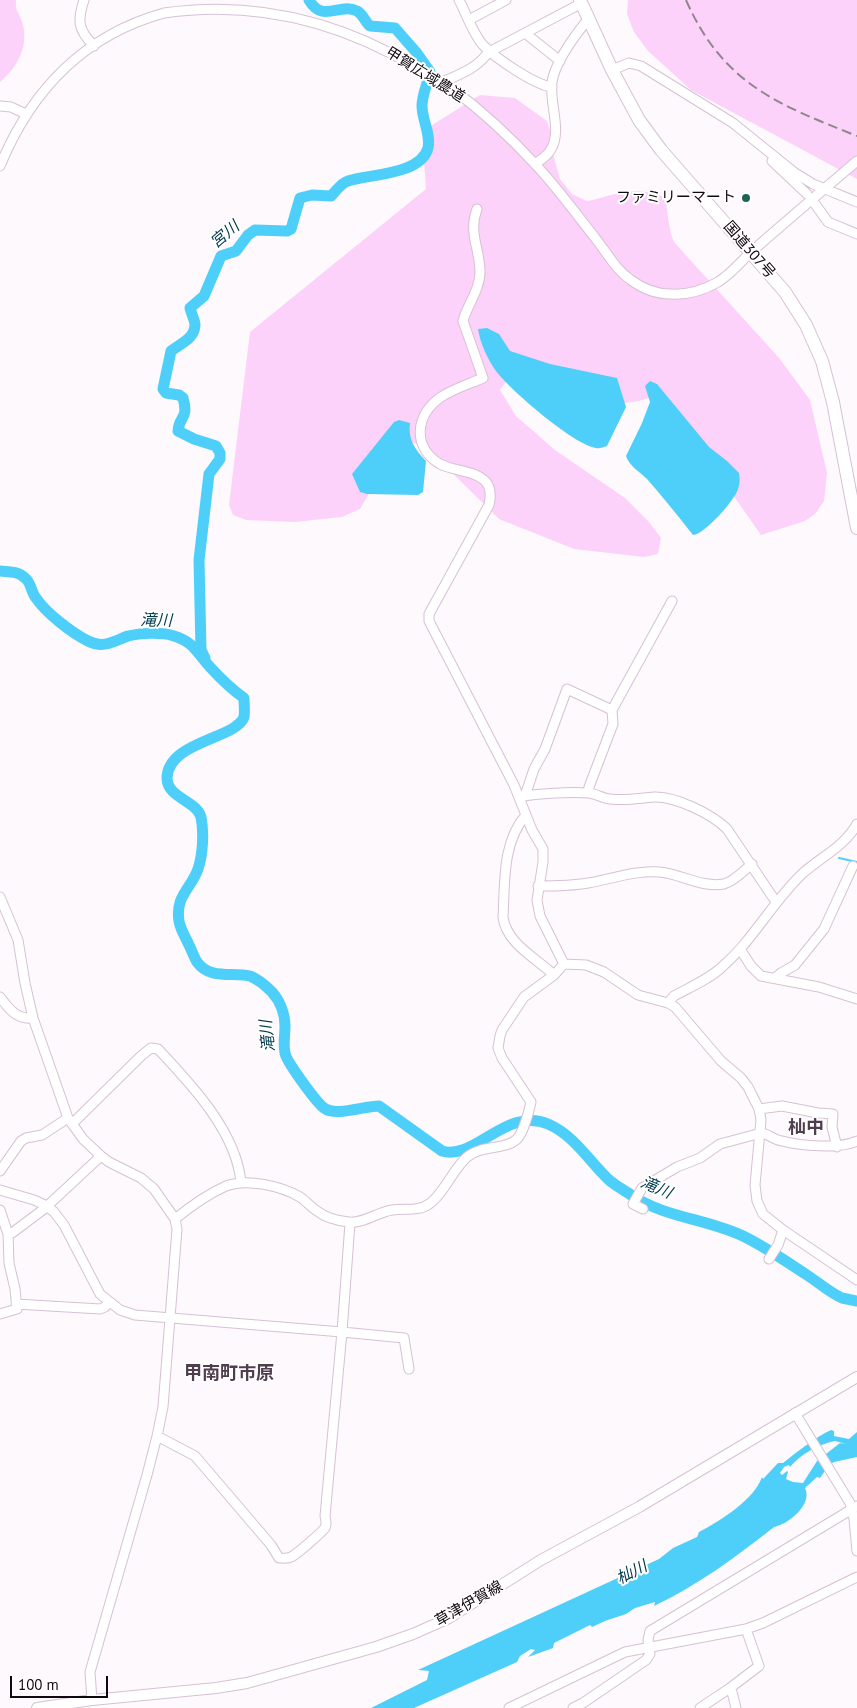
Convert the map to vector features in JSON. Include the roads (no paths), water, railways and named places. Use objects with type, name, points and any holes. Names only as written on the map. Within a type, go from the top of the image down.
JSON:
[{"type":"highway","name":"国道307号","points":[[581,2],[612,70],[639,120],[661,150],[785,292],[806,325],[822,362],[833,402],[857,528]]},
{"type":"main road","name":"草津伊賀線","points":[[37,1708],[93,1704],[247,1683],[376,1647],[413,1634],[449,1618],[542,1560],[640,1507],[857,1377]]},
{"type":"street","points":[[84,0],[81,9],[80,26],[84,35],[94,46]]},
{"type":"street","points":[[173,0],[174,11]]},
{"type":"street","points":[[459,0],[482,44],[524,76],[546,87],[552,87]]},
{"type":"street","points":[[565,0],[570,10]]},
{"type":"street","points":[[469,20],[502,1]]},
{"type":"street","name":"甲賀広域農道","points":[[0,166],[26,114],[43,91],[66,67],[94,46],[127,26],[148,18],[188,7],[224,2],[271,8],[319,21],[366,40],[440,81],[493,123],[536,164],[617,268],[630,280],[644,288],[672,294],[689,293],[700,290],[726,276],[750,252],[857,161]]},
{"type":"street","points":[[440,81],[476,66],[490,51],[570,10],[581,2]]},
{"type":"street","points":[[536,164],[551,150],[554,140],[552,87],[554,76],[560,61],[589,18]]},
{"type":"street","points":[[525,33],[560,61]]},
{"type":"street","points":[[612,70],[629,64],[641,66],[724,116],[795,174],[813,184],[857,202]]},
{"type":"street","points":[[0,106],[11,107],[26,114]]},
{"type":"street","points":[[762,146],[762,151],[807,194]]},
{"type":"street","points":[[815,204],[828,222],[857,234]]},
{"type":"street","points":[[477,210],[473,227],[480,272],[476,291],[463,321],[483,378],[442,396],[435,402],[422,422],[420,439],[423,447],[440,464],[483,479],[491,498],[489,505],[429,614],[429,621],[522,796],[526,815],[543,849],[543,862],[537,900],[540,916],[564,964]]},
{"type":"street","points":[[589,793],[589,787],[613,724],[612,710],[672,601]]},
{"type":"street","points":[[522,796],[545,749],[567,688],[612,710]]},
{"type":"street","points":[[522,796],[589,793],[609,799],[628,800],[656,797],[706,812],[719,820],[727,829],[776,902]]},
{"type":"street","points":[[526,815],[511,839],[507,857],[504,926],[529,956],[554,975]]},
{"type":"street","points":[[668,1003],[674,996],[722,968],[740,949],[776,902],[803,873],[846,838],[857,824]]},
{"type":"street","points":[[538,886],[566,886],[624,875],[659,872],[705,884],[723,884],[734,880],[752,864]]},
{"type":"street","points":[[775,978],[795,965],[824,929],[853,866]]},
{"type":"street","points":[[0,897],[18,940],[33,1018],[70,1121],[83,1139],[100,1156],[141,1178],[154,1189],[175,1219],[176,1242],[162,1407],[147,1476],[90,1672],[93,1704]]},
{"type":"street","points":[[740,949],[751,966],[761,976],[818,987],[857,999]]},
{"type":"street","points":[[175,1219],[191,1206],[212,1194],[228,1186],[241,1183],[271,1186],[286,1190],[301,1198],[318,1212],[332,1219],[350,1223],[392,1210],[421,1209],[431,1203],[467,1156],[485,1148],[508,1144],[516,1140],[521,1133],[531,1102],[502,1058],[498,1048],[500,1036],[524,997],[554,975],[564,964]]},
{"type":"street","points":[[564,964],[586,965],[604,972],[638,995],[668,1003],[675,1007],[721,1061],[741,1078],[748,1087],[759,1109],[761,1120],[756,1170],[756,1200],[763,1214],[783,1230],[857,1280]]},
{"type":"street","points":[[0,998],[14,1015],[33,1018]]},
{"type":"street","points":[[0,1171],[21,1141],[26,1138],[42,1135],[70,1121],[151,1048],[158,1049],[194,1090],[228,1137],[241,1183]]},
{"type":"street","points":[[759,1109],[782,1106],[834,1114],[832,1127],[837,1147]]},
{"type":"street","points":[[643,1209],[633,1204],[640,1190],[677,1167],[700,1158],[720,1144],[760,1133],[765,1133],[771,1138],[783,1142],[837,1147],[849,1145],[857,1140]]},
{"type":"street","points":[[8,1234],[12,1233],[47,1206],[100,1156]]},
{"type":"street","points":[[0,1190],[47,1206],[64,1225],[100,1294],[120,1310],[135,1315],[404,1338],[409,1369]]},
{"type":"street","points":[[0,1210],[8,1234],[9,1263],[17,1309],[0,1314]]},
{"type":"street","points":[[157,1436],[195,1456],[272,1545],[279,1558],[291,1557],[325,1528],[350,1223]]},
{"type":"street","points":[[770,1258],[778,1245],[783,1230]]},
{"type":"street","points":[[16,1304],[100,1308],[109,1302]]},
{"type":"street","points":[[795,1413],[853,1506],[857,1551]]},
{"type":"street","points":[[573,1708],[646,1660],[650,1654],[648,1647],[650,1631],[853,1506]]},
{"type":"street","points":[[509,1708],[625,1652],[746,1629],[763,1623],[857,1577]]},
{"type":"street","points":[[700,1708],[759,1666],[746,1629]]},
{"type":"street","points":[[730,1688],[736,1708]]},
{"type":"water","points":[[487,328],[499,334],[510,351],[550,364],[617,378],[626,407],[607,446],[596,448],[586,445],[558,427],[514,390],[496,371],[485,351],[478,329]]},
{"type":"water","points":[[650,381],[657,384],[709,447],[739,473],[739,487],[731,501],[711,523],[693,535],[647,479],[635,469],[626,456],[650,402],[645,386]]},
{"type":"water","points":[[399,420],[410,423],[410,434],[413,444],[426,461],[423,492],[418,495],[367,494],[360,492],[352,474],[394,422]]},
{"type":"water","name":"杣川","points":[[831,1430],[834,1431],[834,1436],[849,1439],[857,1432],[857,1457],[834,1462],[829,1465],[820,1478],[817,1477],[805,1488],[806,1500],[803,1507],[793,1518],[774,1527],[701,1580],[654,1606],[655,1602],[635,1608],[626,1614],[592,1627],[590,1625],[554,1643],[553,1648],[528,1657],[535,1650],[531,1649],[520,1656],[517,1662],[414,1708],[371,1708],[427,1680],[429,1671],[418,1670],[659,1559],[673,1548],[697,1537],[699,1532],[726,1516],[744,1502],[758,1486],[762,1477],[763,1479],[778,1463],[783,1463]],"holes":[[[835,1441],[846,1444],[840,1443],[817,1461],[803,1483],[786,1479],[787,1471],[782,1475],[780,1473],[784,1467],[789,1465],[790,1467],[804,1454],[816,1447]]]},
{"type":"waterway","name":"宮川","points":[[205,658],[201,650],[199,560],[209,474],[220,459],[220,453],[216,446],[194,439],[178,431],[185,410],[183,398],[179,395],[166,393],[163,389],[171,351],[187,340],[193,333],[195,324],[190,308],[204,296],[221,256],[236,251],[248,235],[255,230],[287,231],[291,229],[300,198],[312,195],[331,196],[345,182],[393,172],[416,164],[423,157],[429,143],[422,106],[430,72],[416,52],[395,28],[370,26],[359,12],[351,9],[320,11],[309,0]]},
{"type":"waterway","name":"滝川","points":[[0,571],[13,572],[22,576],[29,582],[34,596],[46,610],[88,641],[104,644],[128,636],[145,634],[163,634],[181,638],[195,649],[222,680],[244,698],[244,717],[238,724],[229,731],[190,748],[178,756],[170,766],[167,778],[168,785],[176,795],[198,811],[201,817],[202,829],[200,863],[195,876],[181,899],[178,912],[179,921],[195,958],[202,968],[215,973],[250,976],[262,983],[275,996],[284,1017],[285,1053],[302,1081],[324,1108],[342,1111],[379,1106],[442,1151],[454,1152],[519,1122],[533,1120],[548,1124],[566,1135],[609,1180],[644,1203],[745,1237],[777,1255],[838,1296],[857,1301]]},
{"type":"waterway","points":[[839,858],[857,862]]},
{"type":"railway","points":[[686,0],[701,29],[717,52],[735,72],[755,88],[802,113],[857,136]]},
{"type":"place","name":"ファミリーマート","points":[[746,198]]},
{"type":"district","name":"杣中","points":[[806,1128]]},
{"type":"district","name":"甲南町市原","points":[[229,1374]]}]
